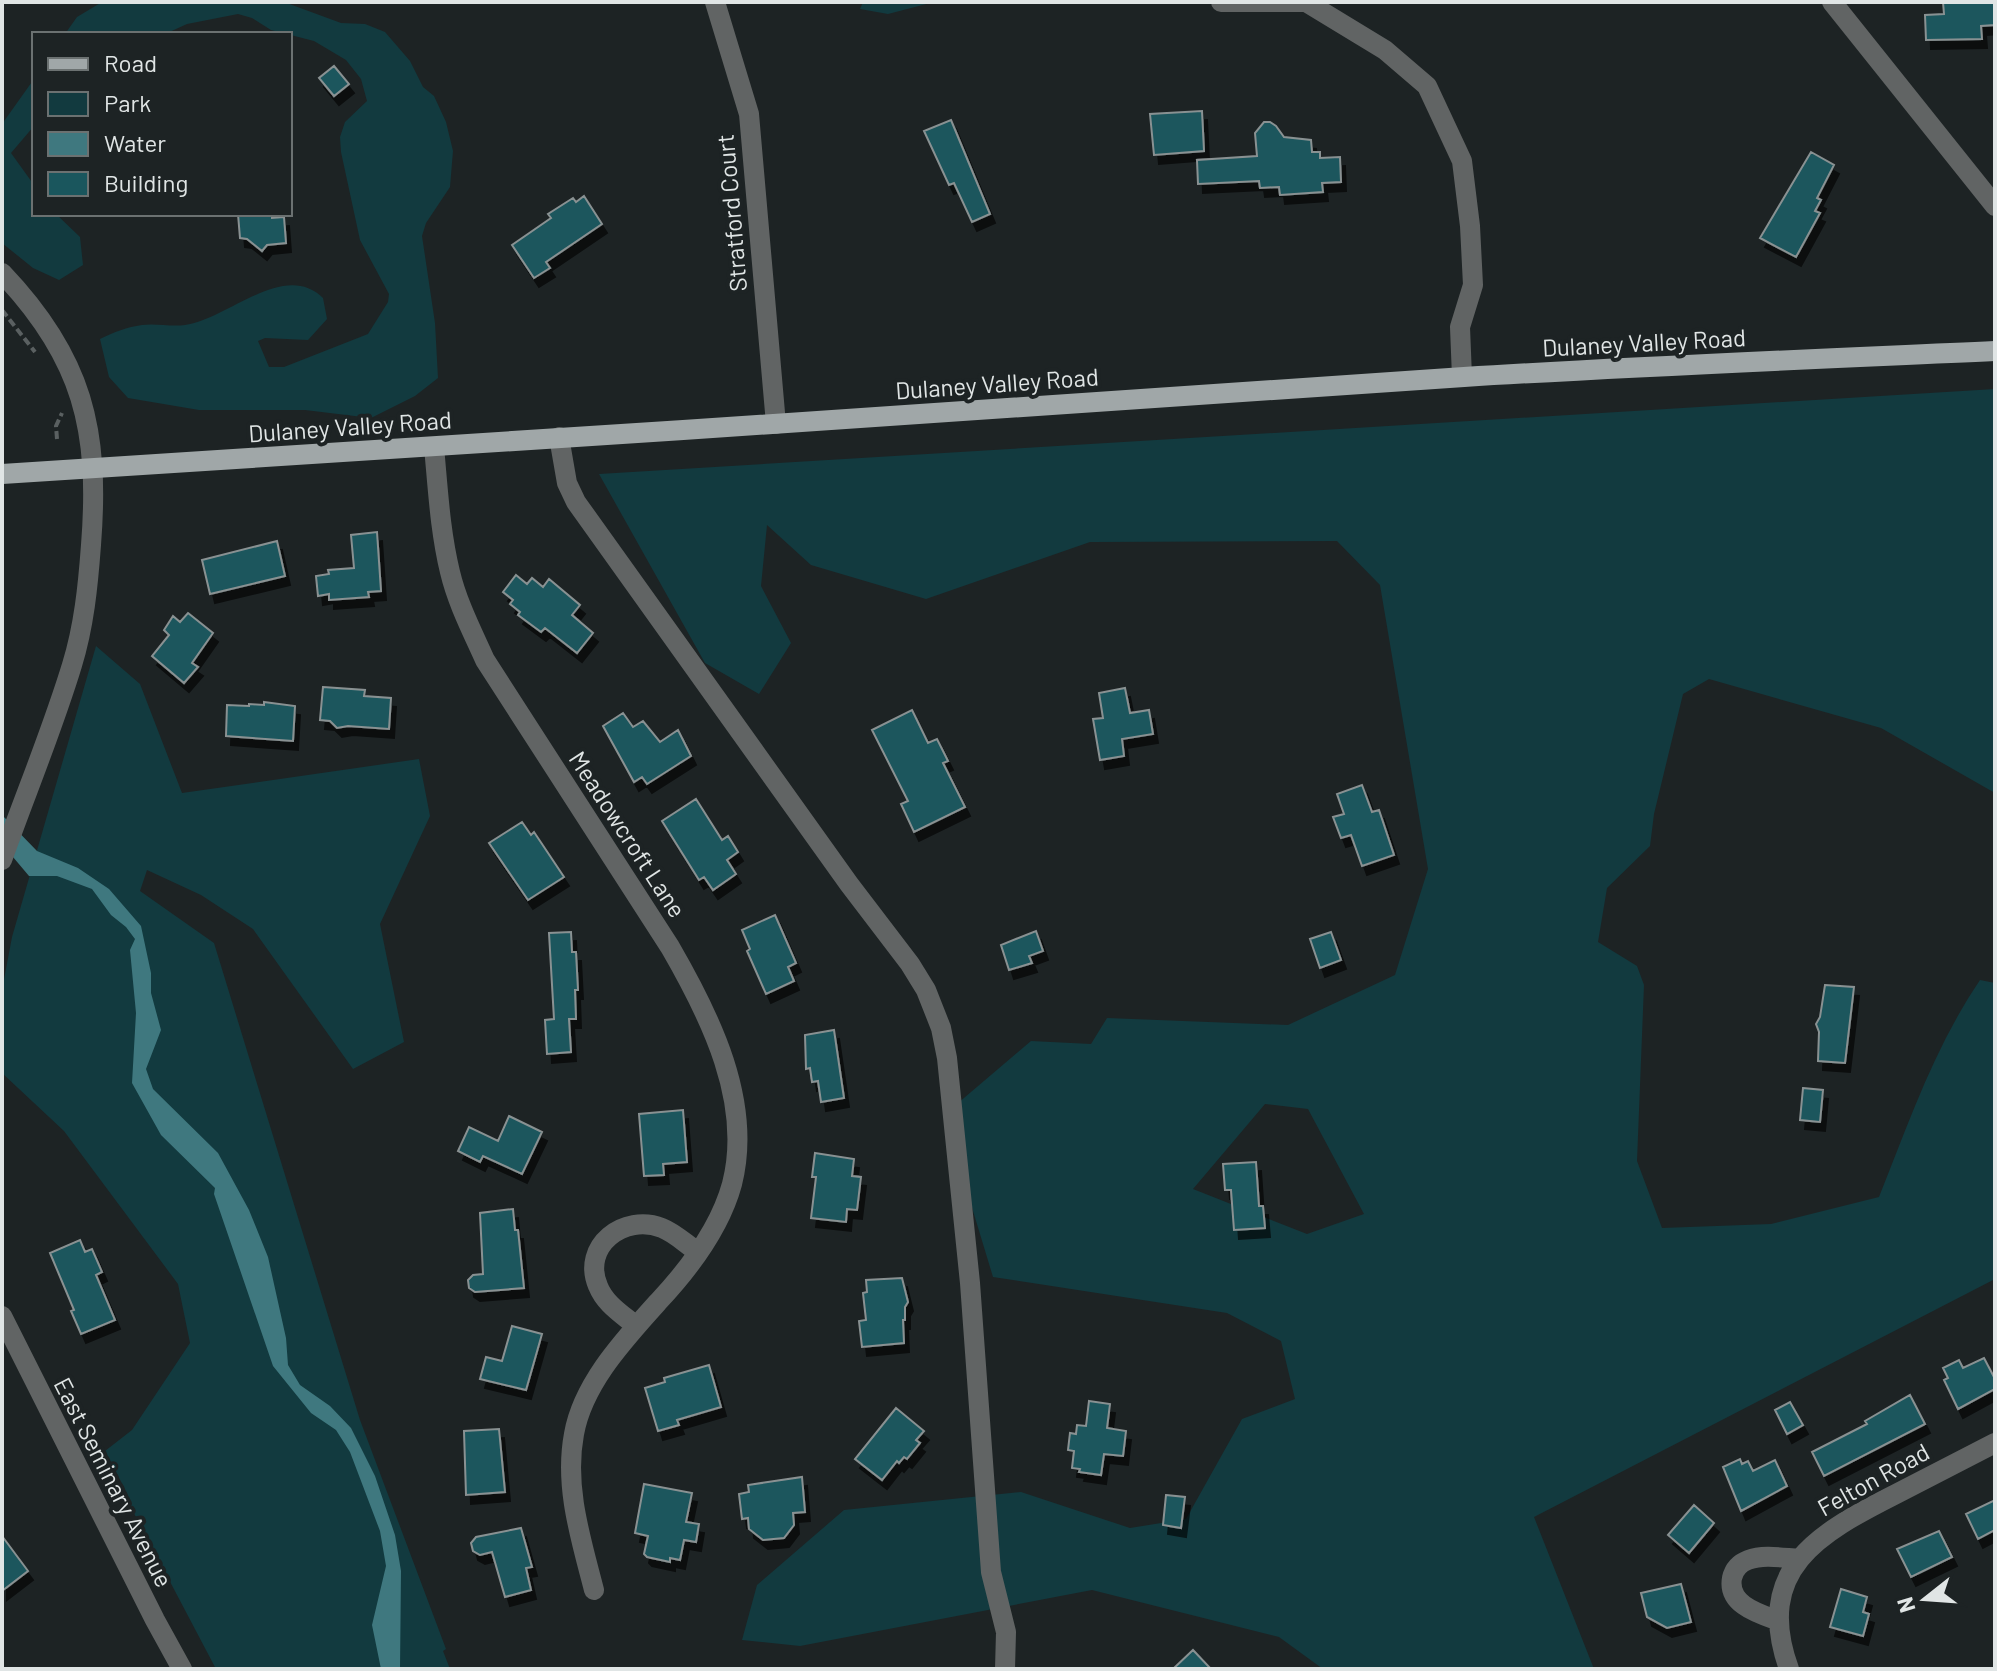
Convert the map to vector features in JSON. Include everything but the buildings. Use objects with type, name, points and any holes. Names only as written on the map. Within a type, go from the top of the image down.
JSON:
[{"type":"main road","name":"Dulaney Valley Road","points":[[2,474],[1462,377],[1995,351]]},
{"type":"street","name":"Stratford Court","points":[[715,2],[749,114],[776,424]]},
{"type":"street","points":[[1221,2],[1306,2],[1385,50],[1427,86],[1462,161],[1470,226],[1473,285],[1460,327],[1462,377]]},
{"type":"street","points":[[1832,2],[1995,206]]},
{"type":"street","points":[[2,273],[44,322],[65,361],[88,422],[93,469],[92,533],[81,632],[72,666],[4,853]]},
{"type":"street","points":[[559,437],[567,483],[576,502],[849,884],[910,964],[926,990],[941,1028],[947,1058],[970,1283],[991,1572],[1006,1632],[1005,1669]]},
{"type":"street","name":"Meadowcroft Lane","points":[[434,447],[442,534],[450,575],[485,660],[670,947],[698,996],[715,1034],[733,1103],[736,1148],[732,1184],[719,1218],[698,1252],[607,1364],[587,1397],[574,1431],[570,1462],[572,1493],[594,1590]]},
{"type":"street","points":[[636,1326],[605,1300],[597,1284],[594,1265],[609,1236],[625,1226],[642,1224],[663,1228],[698,1252]]},
{"type":"street","name":"East Seminary Avenue","points":[[2,1316],[182,1669]]},
{"type":"street","name":"Felton Road","points":[[1789,1669],[1781,1645],[1779,1621],[1787,1579],[1799,1559],[1818,1538],[1846,1519],[1995,1443]]},
{"type":"street","points":[[1779,1621],[1750,1610],[1741,1603],[1734,1594],[1733,1573],[1738,1566],[1761,1557],[1799,1559]]},
{"type":"path","points":[[2,310],[36,353]]},
{"type":"path","points":[[57,439],[56,426],[63,412],[62,402]]},
{"type":"green space","points":[[102,2],[284,2],[341,23],[365,24],[385,32],[410,61],[423,87],[434,96],[446,122],[453,151],[450,187],[426,223],[422,236],[435,323],[438,378],[415,396],[371,418],[305,410],[199,410],[128,398],[109,377],[100,339],[136,326],[174,326],[202,321],[274,288],[291,285],[308,288],[323,298],[327,319],[308,340],[265,338],[258,341],[269,367],[284,367],[368,334],[388,302],[389,294],[360,240],[340,137],[345,122],[367,101],[361,79],[346,60],[314,41],[292,35],[292,32],[271,30],[252,18],[238,14],[187,24],[169,32],[66,32],[77,17]]},
{"type":"green space","points":[[863,2],[934,2],[888,14],[860,9]]},
{"type":"green space","points":[[32,82],[32,128],[11,153],[32,182],[32,216],[58,216],[80,237],[83,265],[59,280],[33,268],[2,243],[2,124]]},
{"type":"green space","points":[[1995,389],[1995,793],[1881,728],[1709,679],[1683,694],[1654,814],[1650,846],[1607,888],[1598,942],[1637,966],[1644,985],[1637,1161],[1662,1228],[1771,1224],[1879,1197],[1949,1032],[1980,980],[1995,983],[1995,1279],[1534,1517],[1594,1669],[1323,1669],[1279,1637],[1092,1590],[800,1646],[742,1640],[757,1585],[844,1510],[1021,1492],[1130,1528],[1186,1519],[1242,1419],[1295,1399],[1281,1341],[1227,1313],[993,1277],[944,1115],[1031,1041],[1091,1044],[1107,1018],[1288,1025],[1395,975],[1428,869],[1380,585],[1337,541],[1090,542],[926,599],[811,565],[767,525],[761,586],[791,643],[759,694],[705,663],[599,474]],"holes":[[[1265,1104],[1308,1109],[1364,1214],[1307,1234],[1193,1189]]]},
{"type":"green space","points":[[96,646],[140,684],[182,793],[419,759],[430,816],[380,924],[404,1042],[353,1069],[253,929],[201,895],[147,870],[140,891],[214,943],[360,1420],[446,1649],[443,1651],[450,1669],[216,1669],[127,1500],[127,1493],[105,1451],[132,1430],[190,1343],[178,1284],[64,1131],[2,1073],[2,990],[12,937]]},
{"type":"water","points":[[2,815],[37,851],[78,868],[109,889],[141,926],[151,973],[151,993],[161,1030],[146,1069],[153,1089],[218,1153],[249,1210],[268,1257],[286,1338],[288,1365],[300,1385],[330,1406],[351,1428],[375,1476],[395,1535],[401,1571],[400,1669],[381,1669],[372,1625],[386,1566],[380,1531],[350,1452],[336,1430],[311,1413],[273,1366],[214,1194],[215,1188],[161,1135],[132,1083],[136,1013],[130,950],[135,939],[111,915],[92,889],[57,876],[29,876],[2,844]]}]
